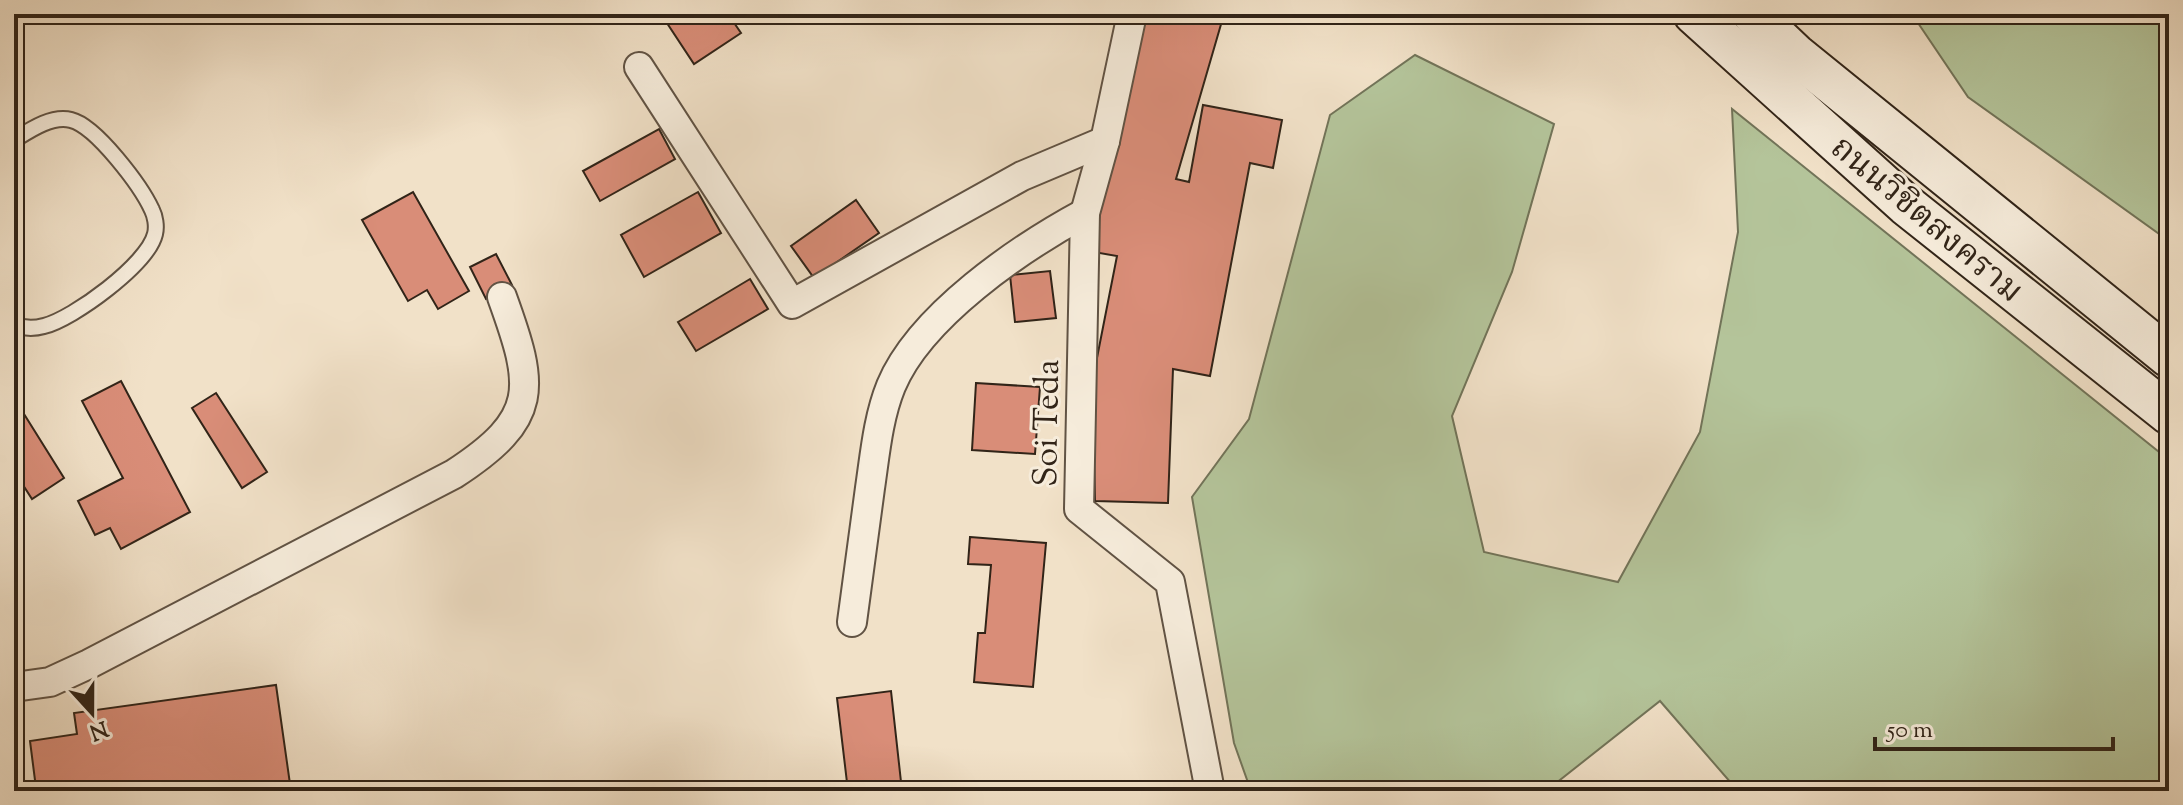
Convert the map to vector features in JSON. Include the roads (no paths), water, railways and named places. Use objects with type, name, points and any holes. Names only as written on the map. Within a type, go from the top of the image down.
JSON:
[{"type":"main road","name":"ถนนวิชิตสงคราม","points":[[1694,14],[1906,205],[2169,414]]},
{"type":"main road","name":"ถนนวิชิตสงคราม","points":[[1753,14],[1795,54],[2169,357]]},
{"type":"street","name":"Soi Teda","points":[[1132,14],[1105,141],[1085,213],[1079,509],[1170,582],[1210,791]]},
{"type":"street","points":[[639,67],[792,304],[1022,176],[1105,141]]},
{"type":"street","points":[[852,622],[877,434],[890,387],[904,362],[920,340],[965,295],[1035,242],[1085,213]]},
{"type":"street","points":[[14,687],[50,682],[89,664],[454,474],[480,457],[512,426],[521,407],[524,389],[519,344],[502,297]]},
{"type":"lane","points":[[14,140],[52,120],[73,120],[92,132],[133,180],[153,211],[155,221],[151,243],[138,260],[69,316],[46,326],[30,328],[14,324]]}]
